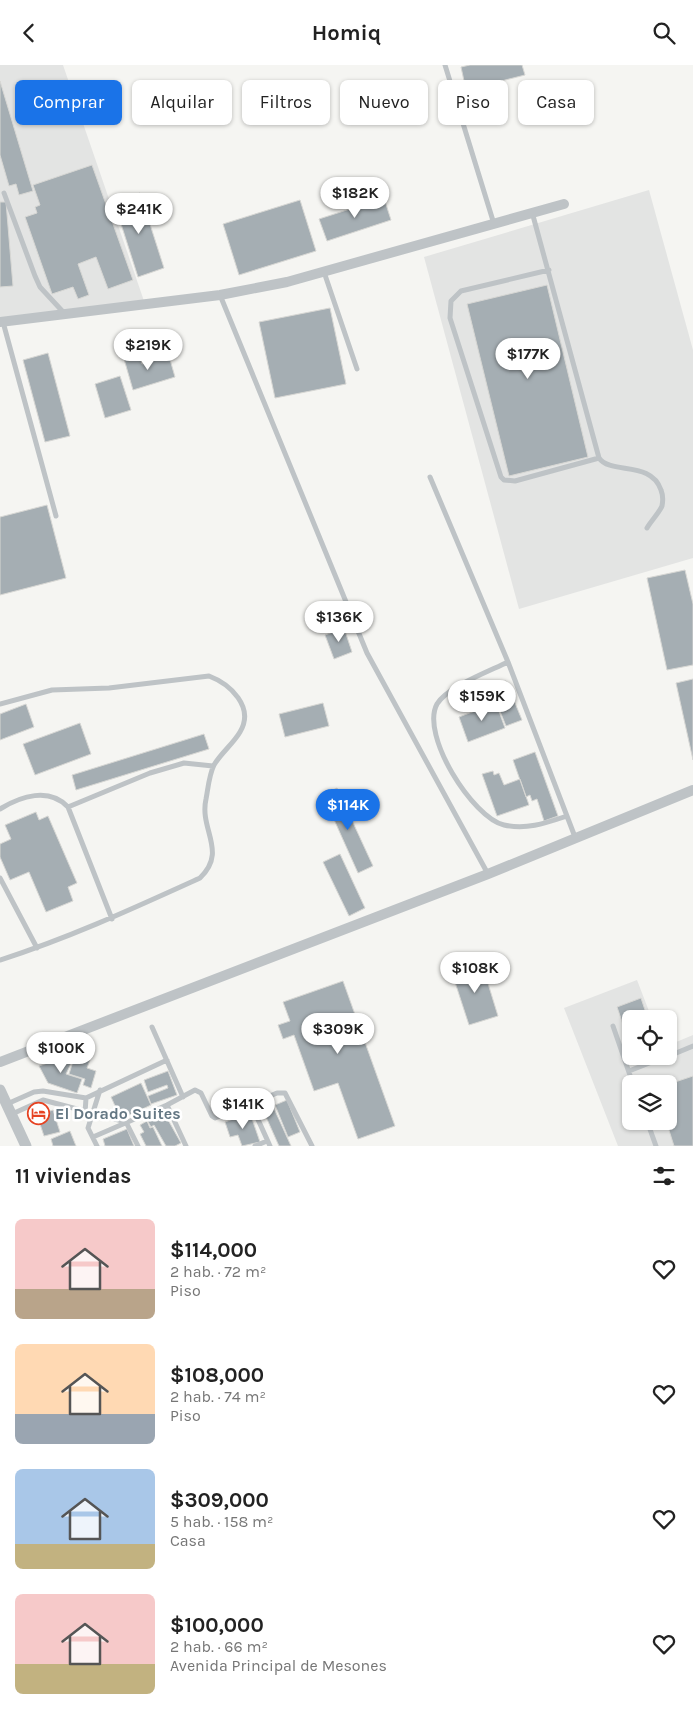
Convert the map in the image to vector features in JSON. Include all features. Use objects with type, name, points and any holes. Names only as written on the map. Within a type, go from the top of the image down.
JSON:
[{"type":"street","points":[[2,322],[220,295],[287,282],[564,203]]},
{"type":"street","points":[[0,1062],[488,873],[693,790]]},
{"type":"street","points":[[0,1091],[26,1146]]},
{"type":"lane","points":[[445,65],[494,223]]},
{"type":"lane","points":[[4,193],[40,287],[66,314]]},
{"type":"lane","points":[[532,211],[599,458],[606,464],[640,471],[656,480],[662,493],[662,505],[647,529]]},
{"type":"lane","points":[[549,271],[461,291],[451,301],[450,318],[501,477],[504,480],[515,481],[599,458]]},
{"type":"lane","points":[[324,272],[357,369]]},
{"type":"lane","points":[[220,295],[367,653],[488,873]]},
{"type":"lane","points":[[2,322],[56,516]]},
{"type":"lane","points":[[430,477],[508,662],[575,837]]},
{"type":"lane","points":[[508,662],[444,695],[436,705],[434,730],[455,779],[488,818],[503,825],[526,828],[567,816]]},
{"type":"lane","points":[[0,704],[52,690],[109,688],[209,676],[220,680],[233,691],[241,701],[244,712],[240,732],[213,766],[205,802],[206,820],[214,857],[208,870],[200,878],[112,919],[0,960]]},
{"type":"lane","points":[[68,807],[150,773],[184,763],[213,766]]},
{"type":"lane","points":[[0,809],[24,797],[38,795],[60,800],[68,807],[112,919]]},
{"type":"lane","points":[[0,878],[37,948]]},
{"type":"lane","points":[[613,1026],[630,1075]]},
{"type":"lane","points":[[152,1027],[183,1097]]},
{"type":"lane","points":[[677,1052],[693,1046]]},
{"type":"lane","points":[[9,1109],[34,1092],[43,1091],[86,1098],[100,1089],[167,1060]]},
{"type":"lane","points":[[628,1071],[644,1065]]},
{"type":"lane","points":[[97,1146],[88,1128],[100,1089]]},
{"type":"lane","points":[[93,1137],[199,1091],[215,1118],[277,1093],[285,1093],[312,1146]]},
{"type":"lane","points":[[85,1113],[86,1098]]},
{"type":"lane","points":[[9,1109],[43,1100],[85,1113],[126,1122]]},
{"type":"lane","points":[[251,1104],[268,1143],[255,1146]]},
{"type":"lane","points":[[167,1105],[186,1146]]},
{"type":"lane","points":[[126,1122],[138,1146]]},
{"type":"lane","points":[[650,1130],[656,1146]]},
{"type":"shaded area","points":[[0,65],[63,65],[68,80],[15,80],[15,125],[84,125],[144,301],[0,321]]},
{"type":"shaded area","points":[[649,190],[693,350],[693,558],[519,609],[424,257]]},
{"type":"shaded area","points":[[637,980],[649,1010],[622,1010],[622,1065],[677,1065],[677,1042],[693,1035],[693,1146],[618,1146],[564,1008]]},
{"type":"building","points":[[470,65],[522,65],[525,75],[505,80],[464,80],[461,67]]},
{"type":"building","points":[[0,81],[33,191],[19,195],[16,184],[9,186],[0,155]]},
{"type":"building","points":[[92,165],[133,280],[108,289],[96,257],[78,264],[89,295],[78,299],[73,287],[52,294],[25,217],[37,213],[35,207],[40,205],[33,185]]},
{"type":"building","points":[[140,193],[164,268],[138,277],[114,202]]},
{"type":"building","points":[[384,198],[391,220],[327,241],[319,219]]},
{"type":"building","points":[[300,200],[316,251],[239,275],[223,224]]},
{"type":"building","points":[[0,202],[6,202],[13,286],[0,287]]},
{"type":"building","points":[[547,285],[588,457],[509,476],[467,304]]},
{"type":"building","points":[[330,308],[346,384],[275,398],[259,322]]},
{"type":"building","points":[[48,353],[70,436],[45,442],[23,360]]},
{"type":"building","points":[[139,354],[142,364],[169,356],[175,377],[133,390],[124,359]]},
{"type":"building","points":[[120,376],[131,410],[105,418],[95,384]]},
{"type":"building","points":[[47,505],[66,578],[0,595],[0,517]]},
{"type":"building","points":[[685,570],[693,604],[693,665],[667,670],[647,578]]},
{"type":"building","points":[[344,628],[352,652],[334,659],[325,635]]},
{"type":"building","points":[[693,679],[693,760],[676,683]]},
{"type":"building","points":[[506,681],[522,720],[506,726],[490,687]]},
{"type":"building","points":[[323,703],[329,726],[285,737],[279,714]]},
{"type":"building","points":[[496,703],[505,728],[468,742],[459,717]]},
{"type":"building","points":[[26,704],[34,727],[0,740],[0,714]]},
{"type":"building","points":[[80,723],[91,754],[35,775],[23,744]]},
{"type":"building","points":[[204,734],[209,749],[76,790],[72,775]]},
{"type":"building","points":[[535,752],[558,816],[544,821],[537,799],[532,801],[530,795],[526,797],[513,760]]},
{"type":"building","points":[[493,771],[494,775],[499,773],[504,785],[520,779],[529,805],[497,816],[482,774]]},
{"type":"building","points":[[337,788],[373,866],[358,873],[323,795]]},
{"type":"building","points":[[36,812],[39,820],[48,816],[77,883],[68,887],[73,901],[46,912],[29,872],[10,880],[0,857],[0,844],[11,839],[5,825]]},
{"type":"building","points":[[340,854],[365,908],[349,916],[323,862]]},
{"type":"building","points":[[482,964],[498,1016],[469,1025],[452,973]]},
{"type":"building","points":[[343,981],[395,1126],[358,1139],[338,1083],[314,1091],[294,1035],[283,1039],[278,1025],[290,1021],[283,1002]]},
{"type":"building","points":[[641,998],[645,1010],[622,1010],[622,1022],[617,1007]]},
{"type":"building","points":[[73,1054],[75,1055],[66,1074],[82,1079],[77,1093],[48,1083],[39,1066]]},
{"type":"building","points":[[75,1055],[90,1060],[87,1068],[96,1071],[91,1088],[83,1085],[85,1079],[69,1074]]},
{"type":"building","points":[[168,1071],[177,1095],[151,1104],[148,1096],[168,1088],[167,1085],[148,1092],[144,1080]]},
{"type":"building","points":[[693,1076],[693,1146],[674,1146],[669,1130],[677,1130],[677,1081]]},
{"type":"building","points":[[141,1083],[151,1105],[121,1119],[111,1097]]},
{"type":"building","points":[[287,1100],[300,1132],[288,1137],[275,1105]]},
{"type":"building","points":[[272,1104],[291,1146],[279,1146],[262,1108]]},
{"type":"building","points":[[53,1110],[60,1132],[44,1136],[37,1115]]},
{"type":"building","points":[[163,1111],[181,1143],[175,1146],[166,1146],[154,1125],[151,1127],[147,1120]]},
{"type":"building","points":[[250,1113],[260,1142],[242,1146],[238,1135],[230,1137],[225,1122]]},
{"type":"building","points":[[147,1121],[150,1128],[153,1127],[162,1146],[146,1146],[140,1134],[144,1132],[140,1125]]},
{"type":"building","points":[[127,1129],[134,1146],[105,1146],[103,1139]]},
{"type":"building","points":[[70,1131],[76,1146],[53,1146],[51,1139]]},
{"type":"place","name":"El Dorado Suites","points":[[39,1113]]}]
